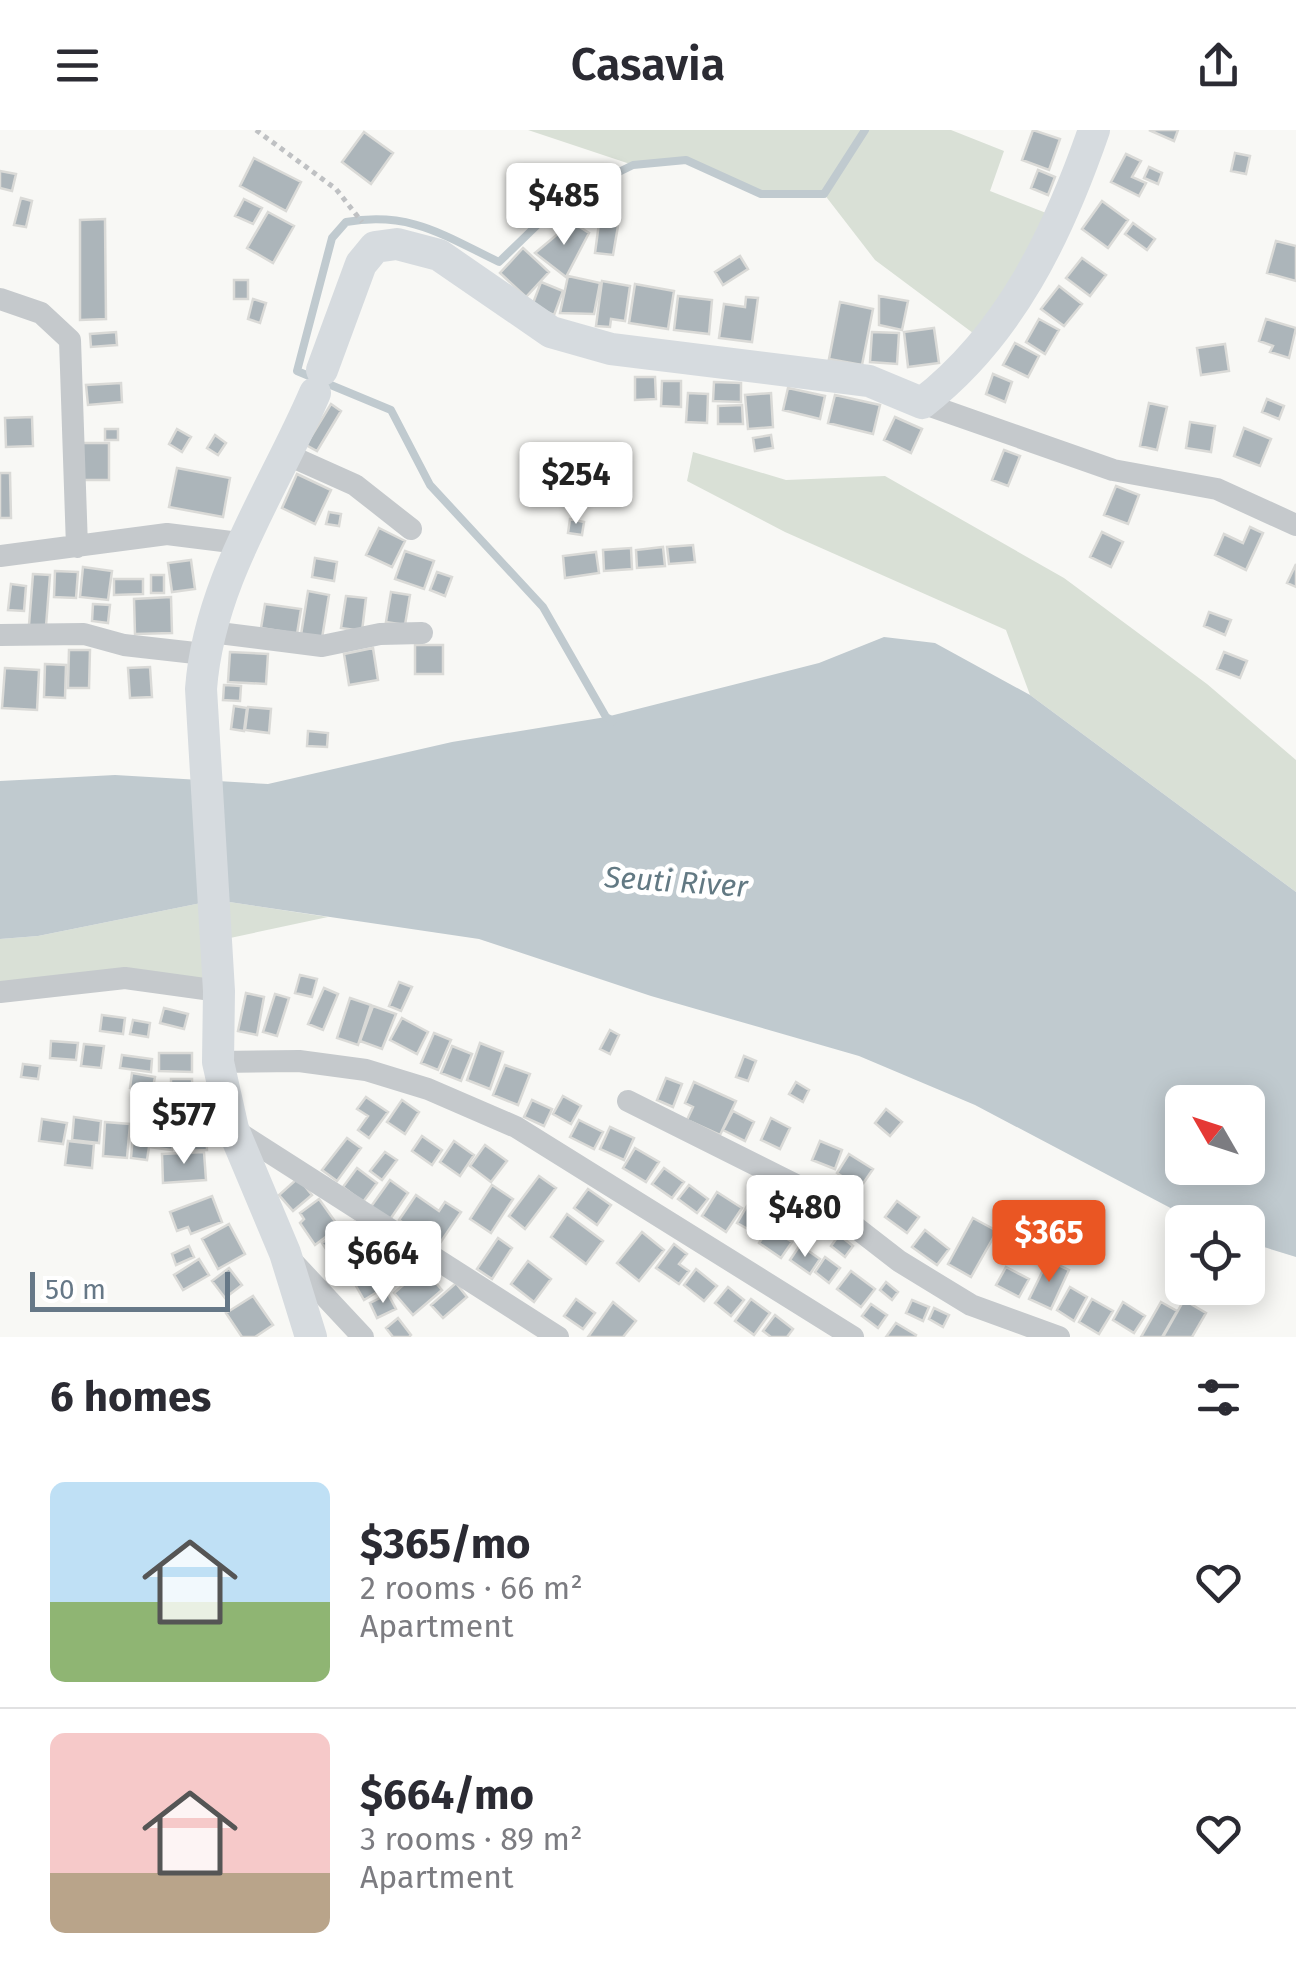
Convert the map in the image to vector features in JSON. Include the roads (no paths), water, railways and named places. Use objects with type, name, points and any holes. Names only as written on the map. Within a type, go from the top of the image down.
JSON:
[{"type":"street","points":[[922,403],[958,375],[1006,318],[1048,245],[1094,130]]},
{"type":"street","points":[[312,1337],[285,1253],[233,1129],[218,1062],[219,992],[201,690],[207,643],[239,544],[288,455],[361,264],[375,247],[398,244],[439,255],[551,332],[612,349],[869,382],[1113,470],[1217,489],[1296,526]]},
{"type":"street","points":[[0,299],[41,312],[70,340],[78,546]]},
{"type":"street","points":[[288,455],[355,486],[411,529]]},
{"type":"street","points":[[0,556],[167,534],[239,544]]},
{"type":"street","points":[[0,636],[84,634],[124,645],[322,646],[380,634],[422,633]]},
{"type":"street","points":[[0,992],[125,978],[219,992]]},
{"type":"street","points":[[218,1062],[299,1060],[366,1070],[428,1089],[516,1126],[853,1337]]},
{"type":"street","points":[[628,1101],[810,1192],[899,1261],[972,1305],[1059,1337]]},
{"type":"street","points":[[233,1129],[558,1337]]},
{"type":"street","points":[[285,1253],[363,1337]]},
{"type":"water","name":"Seuti River","points":[[884,637],[935,643],[1030,695],[1296,892],[1296,1257],[1265,1247],[1265,1205],[1165,1205],[975,1105],[859,1056],[651,996],[479,939],[216,900],[38,936],[0,939],[0,781],[115,775],[268,784],[452,742],[606,717],[819,663]]},
{"type":"waterway","points":[[613,721],[606,717],[543,607],[430,485],[391,410],[297,371],[332,238],[346,222],[389,220],[426,228],[499,262],[564,199],[633,165],[686,160],[761,194],[824,194],[865,130]]}]
